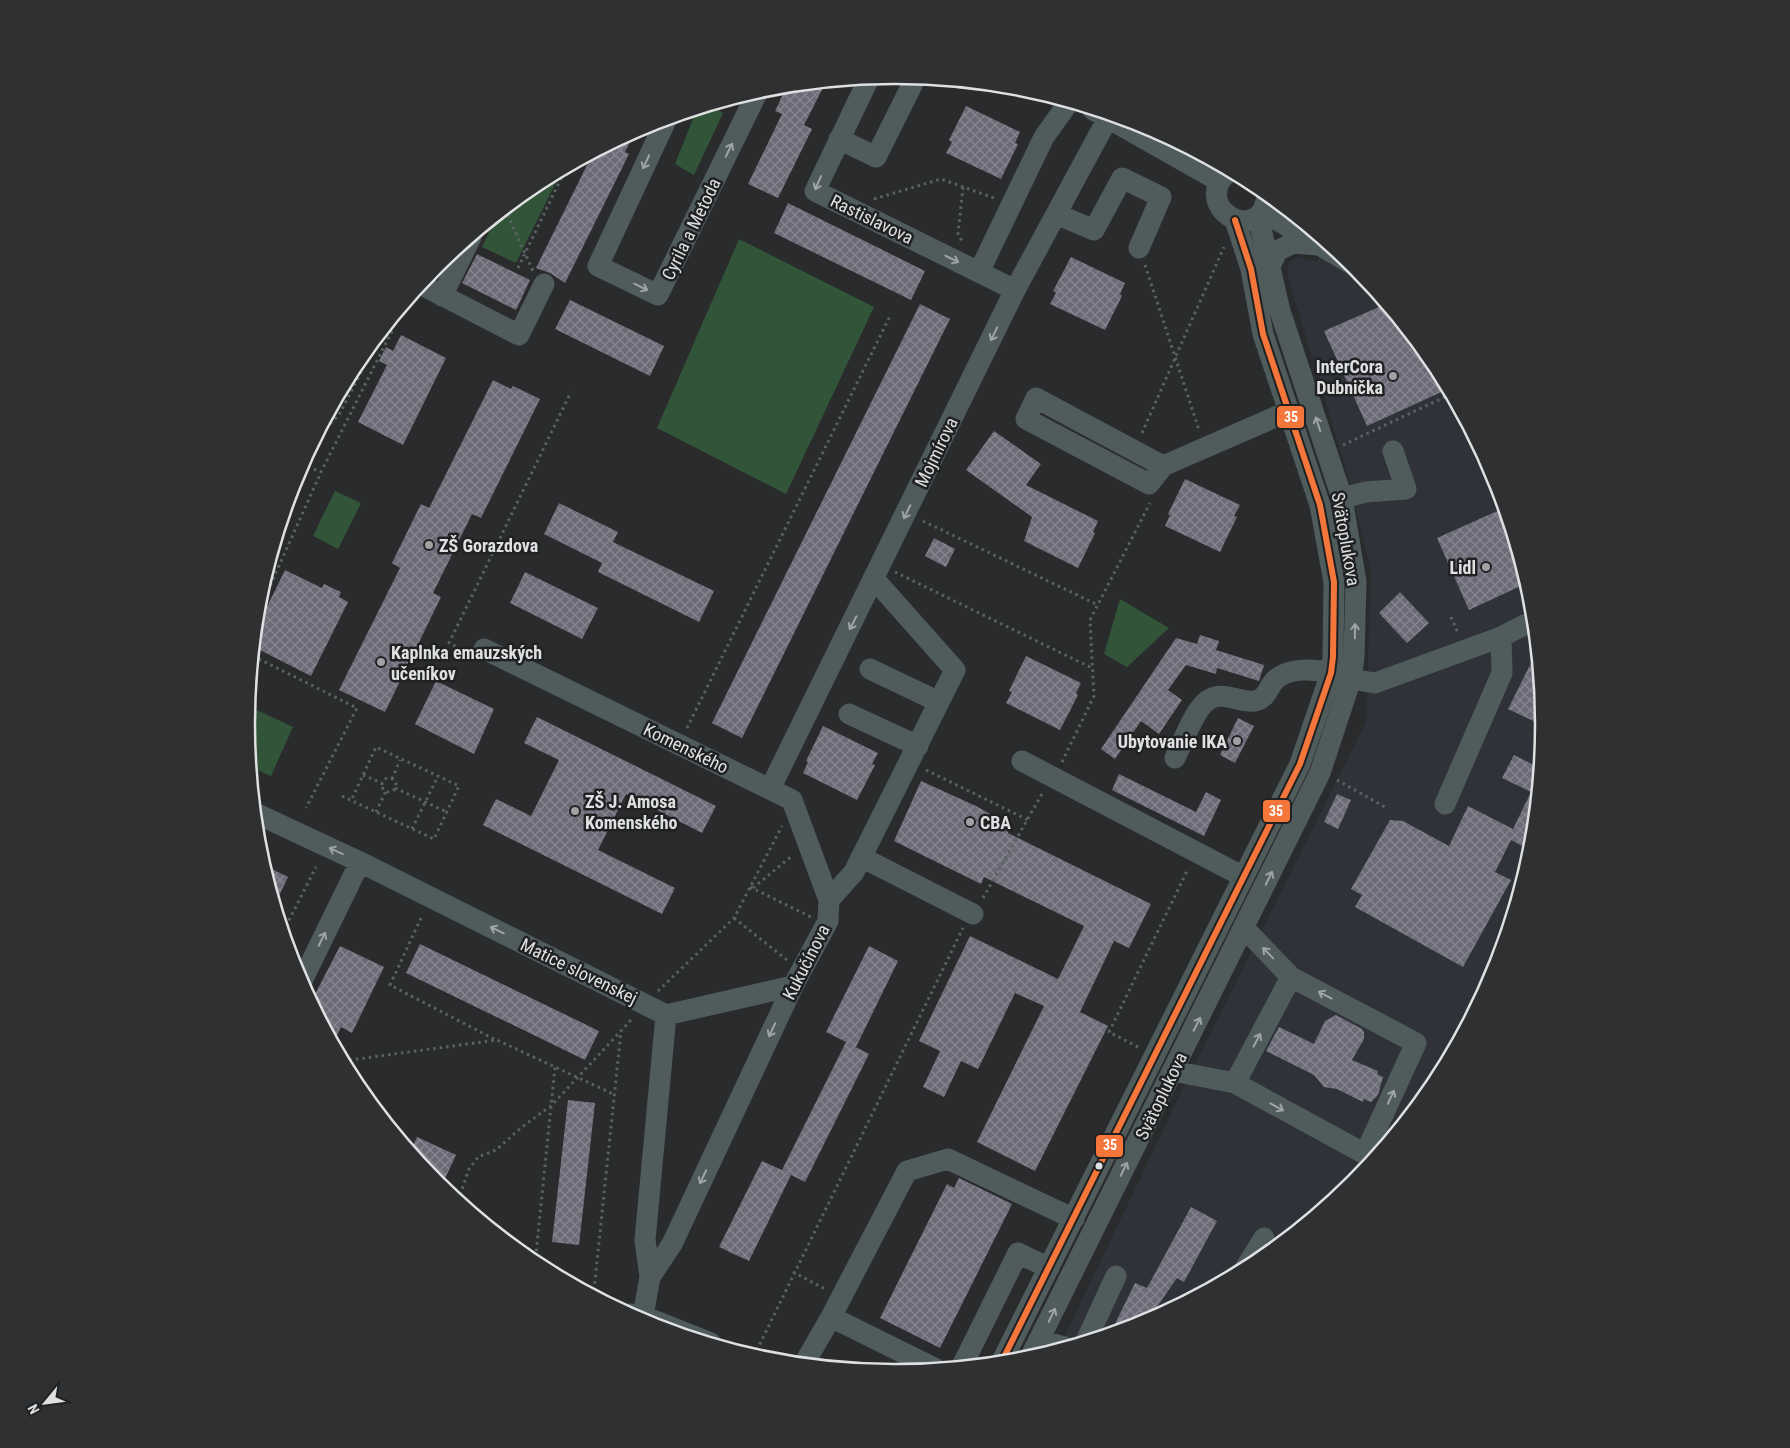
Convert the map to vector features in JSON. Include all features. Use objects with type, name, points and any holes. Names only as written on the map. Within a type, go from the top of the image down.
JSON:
[{"type":"street","points":[[839,139],[876,157],[912,84]]},
{"type":"street","name":"Rastislavova","points":[[866,85],[814,191],[1015,290]]},
{"type":"street","name":"Cyrila a Metoda","points":[[663,127],[598,266],[658,295],[754,100]]},
{"type":"street","points":[[979,272],[1044,137],[1066,107]]},
{"type":"street","name":"Mojmírova","points":[[770,789],[1015,290],[1056,214],[1098,117]]},
{"type":"street","points":[[1131,129],[1224,176],[1216,195],[1220,210],[1231,229],[1247,220],[1265,205],[1319,245]]},
{"type":"street","points":[[1056,214],[1094,230],[1122,178],[1161,198],[1139,248]]},
{"type":"street","name":"Svätoplukova","points":[[1035,1348],[1242,935],[1320,773],[1351,679],[1354,657],[1356,582],[1342,498],[1280,311],[1269,269],[1265,205]]},
{"type":"street","name":"Svätoplukova","points":[[1005,1355],[1300,764],[1330,673],[1333,657],[1334,582],[1320,505],[1290,410],[1263,334],[1251,269],[1231,229]]},
{"type":"street","points":[[1269,269],[1276,251],[1293,244],[1319,245]]},
{"type":"street","points":[[442,296],[464,251]]},
{"type":"street","points":[[427,288],[519,335],[542,287]]},
{"type":"street","points":[[1163,466],[1036,398],[1026,418],[1150,484],[1163,466],[1290,410]]},
{"type":"street","points":[[1342,498],[1366,492],[1406,489],[1393,451]]},
{"type":"street","name":"Kukučínova","points":[[638,1310],[650,1277],[672,1244],[793,986],[828,920],[829,900],[854,872],[955,670],[878,572]]},
{"type":"street","points":[[1351,679],[1375,683],[1501,636],[1524,624]]},
{"type":"street","points":[[1445,804],[1502,673],[1501,636]]},
{"type":"street","name":"Komenského","points":[[484,649],[792,800],[829,900]]},
{"type":"street","points":[[870,669],[939,702]]},
{"type":"street","points":[[1175,758],[1195,716],[1208,699],[1221,696],[1241,701],[1256,701],[1266,695],[1275,680],[1298,670],[1318,670],[1330,673]]},
{"type":"street","points":[[849,714],[914,754]]},
{"type":"street","points":[[1022,761],[1244,877]]},
{"type":"street","name":"Matice slovenskej","points":[[261,816],[360,862],[666,1015]]},
{"type":"street","points":[[861,857],[973,914]]},
{"type":"street","points":[[305,974],[360,862]]},
{"type":"street","points":[[1173,1071],[1234,1084],[1365,1154],[1416,1043],[1291,977],[1242,935],[1218,930]]},
{"type":"street","points":[[1234,1084],[1291,977]]},
{"type":"street","points":[[650,1277],[645,1240],[666,1015],[793,986]]},
{"type":"street","points":[[807,1358],[831,1317],[907,1171],[948,1158],[1074,1219]]},
{"type":"street","points":[[1254,1254],[1264,1238]]},
{"type":"street","points":[[965,1360],[1018,1253],[1049,1268]]},
{"type":"street","points":[[1089,1333],[1116,1276]]},
{"type":"street","points":[[831,1317],[924,1363]]},
{"type":"path","points":[[847,207],[941,179],[1012,205]]},
{"type":"path","points":[[518,268],[558,180]]},
{"type":"path","points":[[963,187],[958,234],[979,272]]},
{"type":"path","points":[[508,214],[542,287]]},
{"type":"path","points":[[1140,438],[1231,229]]},
{"type":"path","points":[[1139,248],[1200,434]]},
{"type":"path","points":[[678,744],[891,314]]},
{"type":"path","points":[[270,585],[321,472],[394,327]]},
{"type":"path","points":[[330,424],[339,416],[364,367]]},
{"type":"path","points":[[449,644],[571,392]]},
{"type":"path","points":[[1338,447],[1445,397]]},
{"type":"path","points":[[309,467],[321,472]]},
{"type":"path","points":[[757,1349],[793,1272],[961,931],[973,914],[1044,790],[1055,778],[1094,696],[1090,620],[1154,496]]},
{"type":"path","points":[[924,522],[1098,605]]},
{"type":"path","points":[[878,572],[1093,668]]},
{"type":"path","points":[[1451,617],[1459,634]]},
{"type":"path","points":[[258,659],[357,708]]},
{"type":"path","points":[[301,817],[360,704]]},
{"type":"path","points":[[342,796],[434,839],[459,786],[376,747],[351,800]]},
{"type":"path","points":[[914,754],[1028,820]]},
{"type":"path","points":[[392,779],[400,760]]},
{"type":"path","points":[[363,775],[382,783],[386,791]]},
{"type":"path","points":[[412,829],[438,776]]},
{"type":"path","points":[[1330,776],[1386,807]]},
{"type":"path","points":[[382,783],[387,778],[396,782],[393,791],[386,791]]},
{"type":"path","points":[[395,788],[447,812]]},
{"type":"path","points":[[376,812],[386,791]]},
{"type":"path","points":[[461,1194],[470,1169],[478,1157],[496,1150],[522,1126],[552,1105],[646,1004],[734,918],[783,823]]},
{"type":"path","points":[[751,887],[799,850]]},
{"type":"path","points":[[1144,1050],[1109,1032],[1197,852]]},
{"type":"path","points":[[287,924],[316,867]]},
{"type":"path","points":[[751,887],[812,917]]},
{"type":"path","points":[[421,918],[390,985],[497,1040],[615,1095]]},
{"type":"path","points":[[734,918],[789,962]]},
{"type":"path","points":[[594,1288],[621,1030]]},
{"type":"path","points":[[351,1060],[497,1040]]},
{"type":"path","points":[[536,1254],[555,1067]]},
{"type":"path","points":[[793,1272],[841,1298]]},
{"type":"shaded area","points":[[1324,249],[1348,271],[1403,334],[1427,368],[1469,441],[1487,479],[1501,518],[1523,599],[1530,640],[1534,682],[1534,766],[1530,808],[1523,849],[1501,930],[1487,969],[1469,1007],[1427,1080],[1403,1114],[1348,1177],[1285,1232],[1215,1278],[1140,1316],[1062,1342],[1180,1095],[1366,722],[1371,571],[1343,459],[1288,278],[1288,263],[1298,257],[1317,262]]},
{"type":"green space","points":[[717,110],[723,113],[694,175],[675,164],[694,116]]},
{"type":"green space","points":[[556,181],[516,263],[482,247],[491,228],[505,216]]},
{"type":"green space","points":[[739,239],[874,307],[786,494],[657,428]]},
{"type":"green space","points":[[335,491],[361,503],[338,549],[313,536]]},
{"type":"green space","points":[[1120,599],[1169,628],[1127,667],[1104,654]]},
{"type":"green space","points":[[257,710],[293,727],[271,776],[256,770],[255,714]]},
{"type":"building","points":[[823,88],[804,125],[812,129],[778,198],[748,184],[782,114],[775,111],[783,94]]},
{"type":"building","points":[[966,106],[1020,132],[1015,143],[1018,144],[1001,179],[946,153],[952,142],[949,140]]},
{"type":"building","points":[[630,141],[625,152],[629,154],[565,283],[550,273],[536,268],[588,163]]},
{"type":"building","points":[[788,203],[925,271],[911,300],[774,233]]},
{"type":"building","points":[[477,254],[530,280],[516,310],[462,283]]},
{"type":"building","points":[[1071,257],[1125,283],[1120,294],[1122,296],[1105,330],[1050,304],[1056,293],[1053,291]]},
{"type":"building","points":[[570,300],[664,346],[650,376],[555,329]]},
{"type":"building","points":[[920,304],[950,319],[742,738],[712,723]]},
{"type":"building","name":"InterCora Dubnička","points":[[1380,307],[1403,334],[1442,392],[1367,426],[1324,331]]},
{"type":"building","points":[[401,335],[446,358],[403,445],[358,422],[387,365],[379,361],[386,347],[393,351]]},
{"type":"building","points":[[493,380],[511,389],[513,386],[540,399],[481,518],[472,514],[433,593],[441,597],[385,712],[339,690],[400,568],[392,563],[413,520],[421,504],[429,508]]},
{"type":"building","points":[[994,431],[1041,464],[1026,485],[1098,521],[1093,532],[1095,533],[1078,568],[1024,541],[1032,517],[966,470]]},
{"type":"building","points":[[1185,479],[1240,505],[1234,516],[1237,517],[1220,552],[1165,526],[1170,515],[1168,514]]},
{"type":"building","points":[[559,503],[618,532],[613,542],[714,591],[699,622],[598,572],[602,563],[544,534]]},
{"type":"building","name":"Lidl","points":[[1498,511],[1520,586],[1469,610],[1437,538]]},
{"type":"building","points":[[934,538],[955,549],[946,567],[925,556]]},
{"type":"building","points":[[285,570],[322,588],[324,584],[341,592],[339,597],[348,602],[311,676],[259,650],[265,611]]},
{"type":"building","points":[[525,572],[598,608],[582,639],[510,603]]},
{"type":"building","points":[[1400,592],[1429,623],[1407,643],[1379,613]]},
{"type":"building","points":[[1200,635],[1219,641],[1216,650],[1264,665],[1259,681],[1217,668],[1216,674],[1186,665],[1168,690],[1182,700],[1159,734],[1141,721],[1115,759],[1101,749],[1176,638],[1197,644]]},
{"type":"building","points":[[1026,656],[1081,683],[1076,693],[1078,695],[1060,730],[1006,703],[1012,692],[1009,691]]},
{"type":"building","points":[[1532,661],[1535,722],[1508,709]]},
{"type":"building","points":[[436,681],[494,709],[474,754],[415,724]]},
{"type":"building","name":"ZŠ J. Amosa Komenského","points":[[537,717],[716,806],[702,833],[626,794],[598,850],[675,888],[662,914],[483,825],[496,799],[531,816],[559,760],[524,743]]},
{"type":"building","name":"Ubytovanie IKA","points":[[1238,718],[1254,726],[1235,763],[1220,755]]},
{"type":"building","points":[[823,726],[878,753],[872,764],[875,765],[857,800],[803,773],[808,762],[806,761]]},
{"type":"building","points":[[1514,755],[1534,765],[1530,808],[1523,847],[1511,840],[1495,872],[1511,880],[1463,967],[1355,907],[1362,895],[1351,889],[1390,820],[1403,821],[1449,846],[1468,806],[1513,829],[1531,792],[1502,778]]},
{"type":"building","points":[[1119,774],[1196,812],[1206,792],[1221,800],[1204,836],[1112,790]]},
{"type":"building","points":[[921,781],[976,806],[1010,825],[1008,833],[1151,904],[1129,948],[1114,941],[1080,1012],[1108,1026],[1035,1171],[977,1142],[1044,1006],[1015,993],[978,1069],[961,1061],[944,1097],[923,1087],[940,1051],[919,1041],[970,936],[1058,979],[1084,926],[984,877],[981,884],[894,841]]},
{"type":"building","points":[[1337,794],[1351,800],[1338,829],[1324,822]]},
{"type":"building","points":[[272,869],[288,877],[279,896]]},
{"type":"building","points":[[420,944],[599,1031],[585,1060],[406,973]]},
{"type":"building","points":[[340,946],[384,967],[352,1033],[341,1027],[337,1036],[315,994]]},
{"type":"building","points":[[869,946],[898,961],[856,1047],[826,1032]]},
{"type":"building","points":[[1336,1015],[1362,1029],[1364,1032],[1364,1039],[1352,1060],[1378,1071],[1377,1074],[1383,1077],[1378,1095],[1371,1102],[1364,1099],[1363,1102],[1337,1089],[1324,1087],[1314,1075],[1266,1051],[1279,1027],[1314,1044],[1325,1021]]},
{"type":"building","points":[[846,1042],[869,1054],[805,1182],[791,1175],[749,1261],[719,1247],[762,1161],[782,1170]]},
{"type":"building","points":[[568,1100],[595,1103],[579,1245],[552,1242]]},
{"type":"building","points":[[417,1137],[456,1155],[445,1179],[442,1177],[413,1145]]},
{"type":"building","points":[[959,1178],[1012,1204],[940,1348],[880,1318],[947,1184],[954,1188]]},
{"type":"building","points":[[1191,1207],[1217,1221],[1184,1282],[1177,1278],[1156,1309],[1114,1325],[1135,1283],[1147,1288]]},
{"type":"transit line","name":"35","points":[[1005,1355],[1300,764],[1331,673],[1334,582],[1320,505],[1263,334],[1251,269],[1235,220]]},
{"type":"place","name":"InterCora Dubnička","points":[[1393,376]]},
{"type":"place","name":"ZŠ Gorazdova","points":[[429,545]]},
{"type":"place","name":"Lidl","points":[[1486,567]]},
{"type":"place","name":"Kaplnka emauzských učeníkov","points":[[381,662]]},
{"type":"place","name":"Ubytovanie IKA","points":[[1237,741]]},
{"type":"place","name":"ZŠ J. Amosa Komenského","points":[[575,811]]},
{"type":"place","name":"CBA","points":[[970,822]]}]
